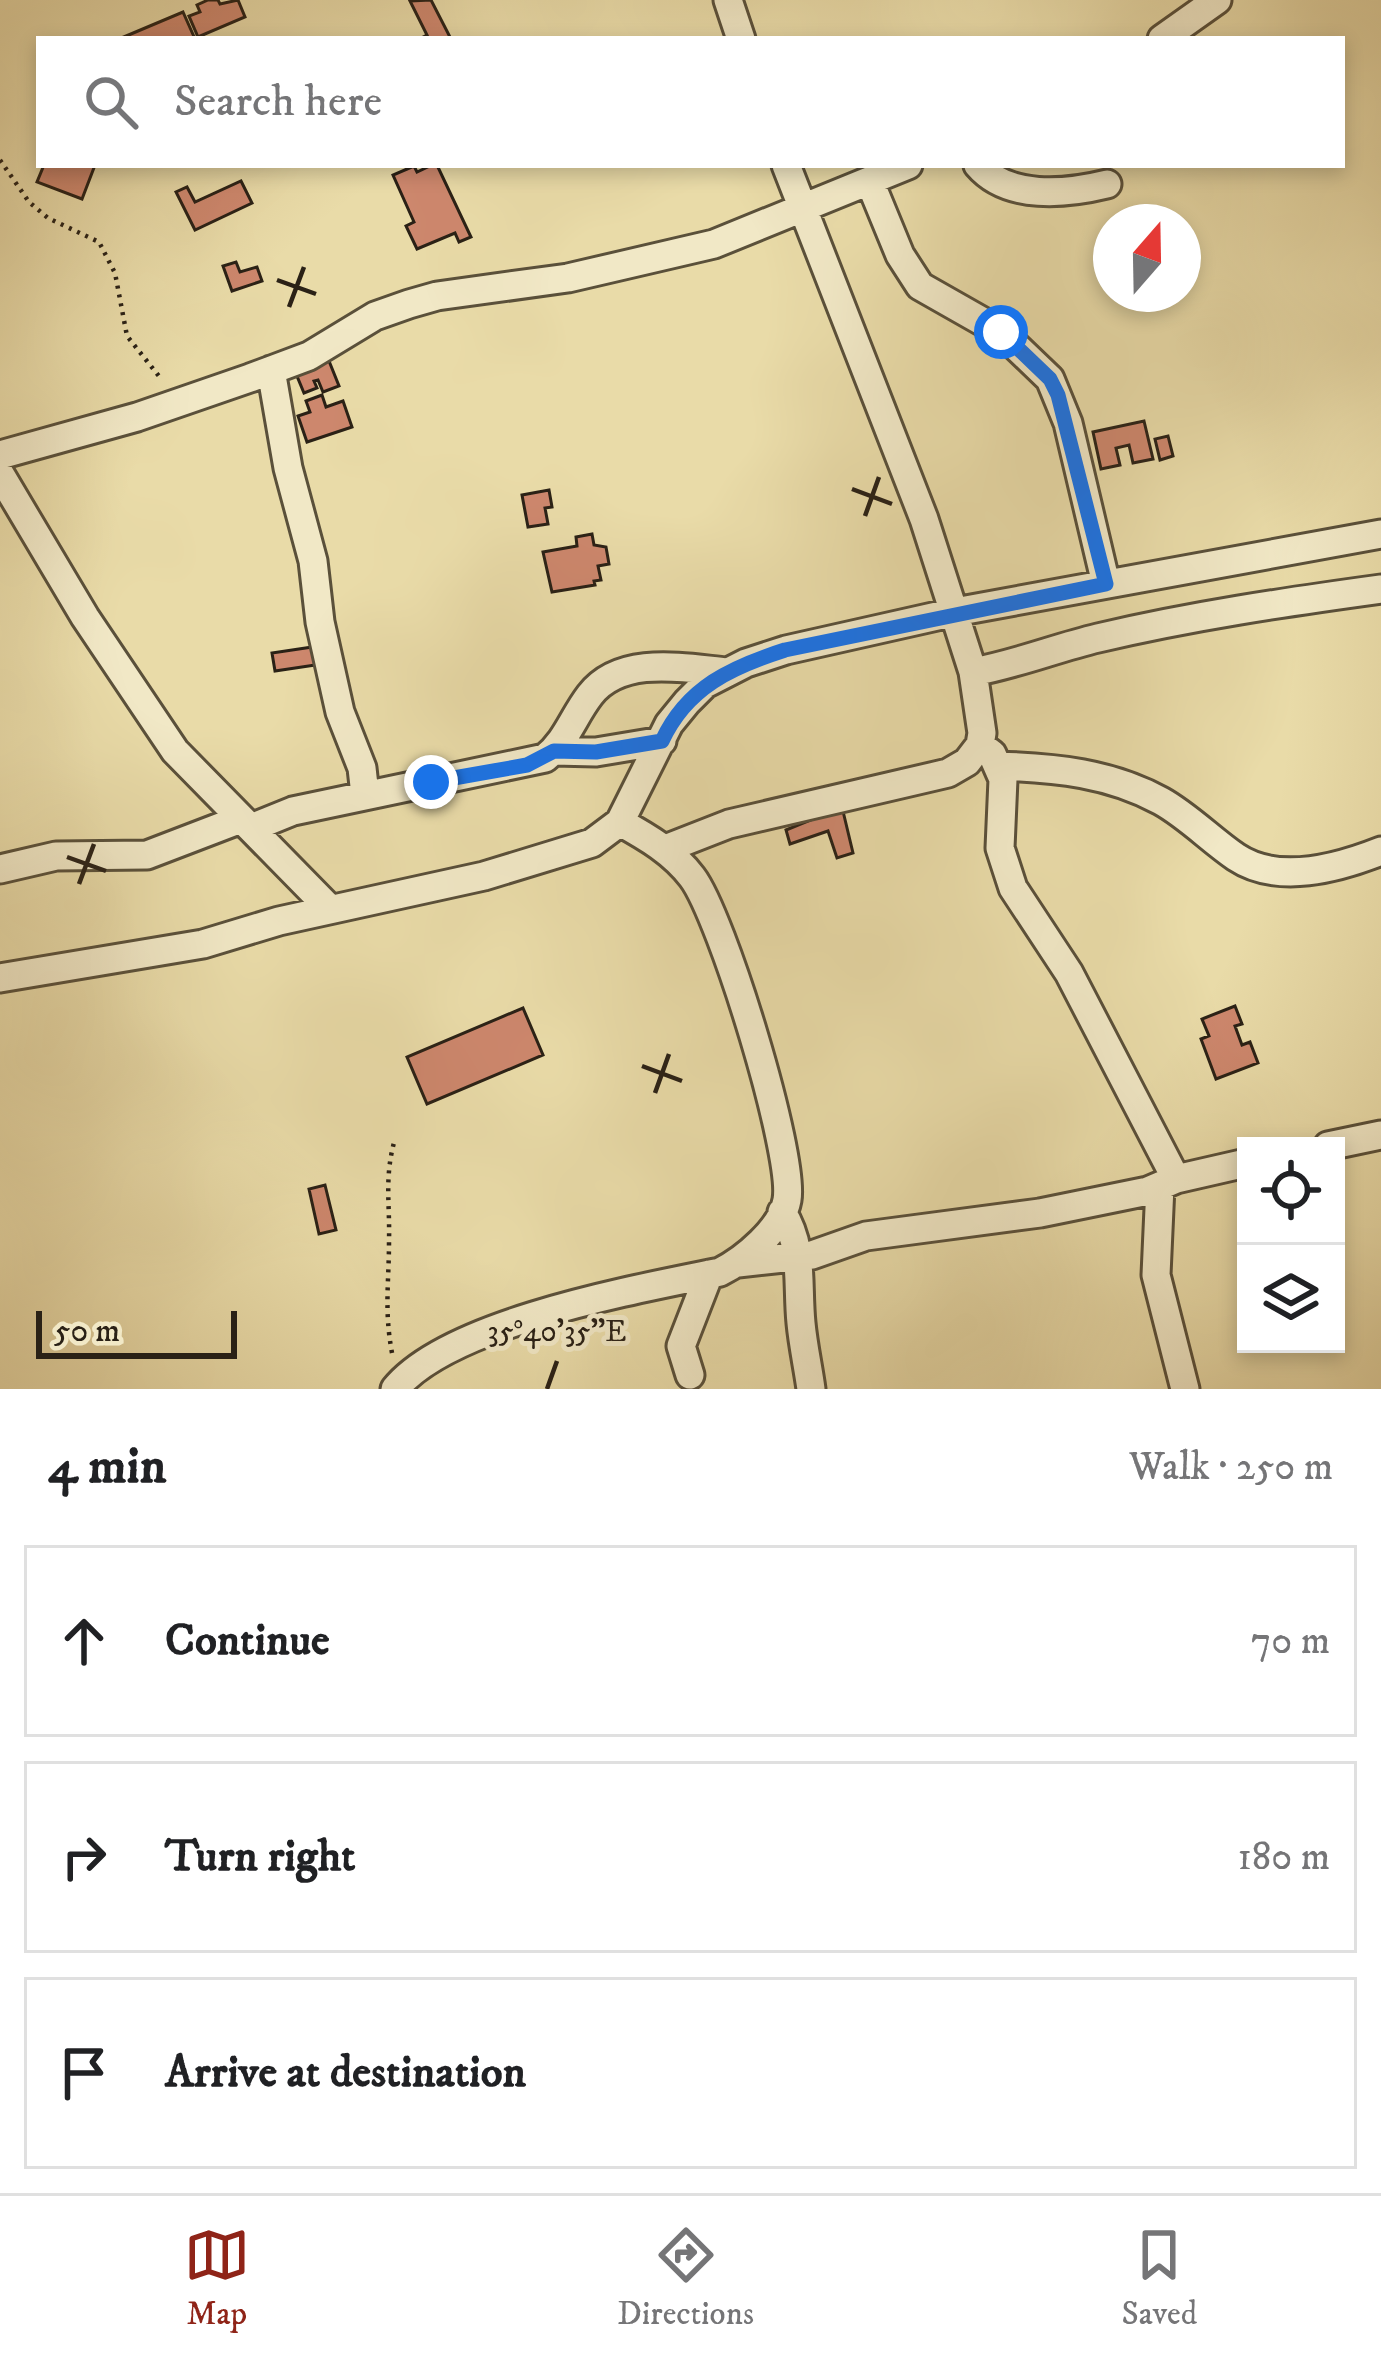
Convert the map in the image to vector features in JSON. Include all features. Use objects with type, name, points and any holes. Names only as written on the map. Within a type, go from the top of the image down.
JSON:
[{"type":"street","points":[[728,0],[740,36]]},
{"type":"street","points":[[1166,36],[1217,0]]},
{"type":"street","points":[[787,168],[924,520],[974,672],[982,733],[1004,790],[1001,859],[1013,888],[1069,973],[1168,1183],[1156,1275],[1185,1389]]},
{"type":"street","points":[[0,455],[178,402],[309,356],[375,316],[409,304],[568,278],[714,244],[901,168]]},
{"type":"street","points":[[981,168],[998,183],[1043,191],[1072,192],[1107,184]]},
{"type":"street","points":[[870,182],[900,255],[920,286],[1001,332],[1050,379],[1068,423],[1106,584]]},
{"type":"street","points":[[271,370],[288,468],[313,561],[320,622],[340,712],[362,768],[365,796]]},
{"type":"street","points":[[0,474],[85,617],[175,751],[330,909]]},
{"type":"street","points":[[0,978],[203,944],[330,909],[484,877],[592,843],[620,821],[662,741],[705,684],[785,650],[955,612],[1381,534]]},
{"type":"street","points":[[974,672],[1018,664],[1096,638],[1308,598],[1381,590]]},
{"type":"street","points":[[0,869],[56,856],[147,855],[293,811],[527,765],[562,744],[592,692],[617,675],[641,668],[727,672]]},
{"type":"street","points":[[554,751],[596,752],[662,741]]},
{"type":"street","points":[[665,849],[729,824],[948,773],[989,755],[1133,787],[1166,803],[1241,860],[1266,869],[1324,868],[1381,851]]},
{"type":"street","points":[[620,821],[665,849],[703,893],[728,954],[769,1094],[787,1197],[782,1212],[738,1263]]},
{"type":"street","points":[[1345,1142],[1381,1135]]},
{"type":"street","points":[[397,1387],[446,1352],[520,1322],[738,1263],[799,1257],[866,1236],[1040,1213],[1237,1165]]},
{"type":"street","points":[[782,1212],[799,1257],[801,1322],[811,1389]]},
{"type":"street","points":[[690,1375],[681,1346],[709,1274]]},
{"type":"path","points":[[0,161],[29,202],[48,218],[99,242],[115,273],[128,337],[178,402]]},
{"type":"path","points":[[395,1139],[386,1192],[385,1301],[397,1387]]},
{"type":"building","points":[[208,0],[220,4],[238,0],[245,17],[198,36],[189,16],[200,12],[197,5]]},
{"type":"building","points":[[431,0],[449,36],[425,36],[410,1]]},
{"type":"building","points":[[183,12],[194,36],[126,36]]},
{"type":"building","points":[[43,168],[94,168],[82,199],[37,182]]},
{"type":"building","points":[[409,168],[417,172],[438,168],[471,237],[459,242],[455,233],[417,249],[406,226],[414,222],[393,175]]},
{"type":"building","points":[[241,181],[252,203],[195,230],[176,192],[187,187],[195,202]]},
{"type":"building","points":[[236,262],[240,272],[257,267],[262,281],[232,291],[223,266]]},
{"type":"building","points":[[325,351],[339,386],[323,392],[318,380],[314,381],[317,388],[304,393],[292,364]]},
{"type":"building","points":[[322,395],[326,407],[343,401],[352,427],[307,442],[298,416],[310,412],[306,401]]},
{"type":"building","points":[[1144,421],[1153,459],[1133,463],[1129,445],[1116,448],[1120,465],[1101,469],[1093,432]]},
{"type":"building","points":[[1168,436],[1173,456],[1160,460],[1155,439]]},
{"type":"building","points":[[549,490],[548,524],[528,527],[522,495]]},
{"type":"building","points":[[592,534],[594,545],[606,547],[609,564],[598,566],[601,580],[552,592],[543,552],[577,546],[576,537]]},
{"type":"building","points":[[319,646],[322,664],[275,671],[272,653]]},
{"type":"building","points":[[842,807],[853,853],[837,858],[828,831],[790,844],[786,830]]},
{"type":"building","points":[[1235,1006],[1242,1024],[1235,1026],[1242,1045],[1250,1042],[1258,1063],[1216,1079],[1201,1039],[1209,1036],[1202,1019]]},
{"type":"building","points":[[523,1008],[543,1055],[427,1104],[407,1057]]},
{"type":"building","points":[[325,1185],[336,1230],[319,1234],[309,1189]]},
{"type":"route","points":[[431,782],[527,765],[554,751],[596,752],[662,741],[669,724],[705,684],[785,650],[1106,584],[1058,395],[1050,379],[1001,332]]}]
